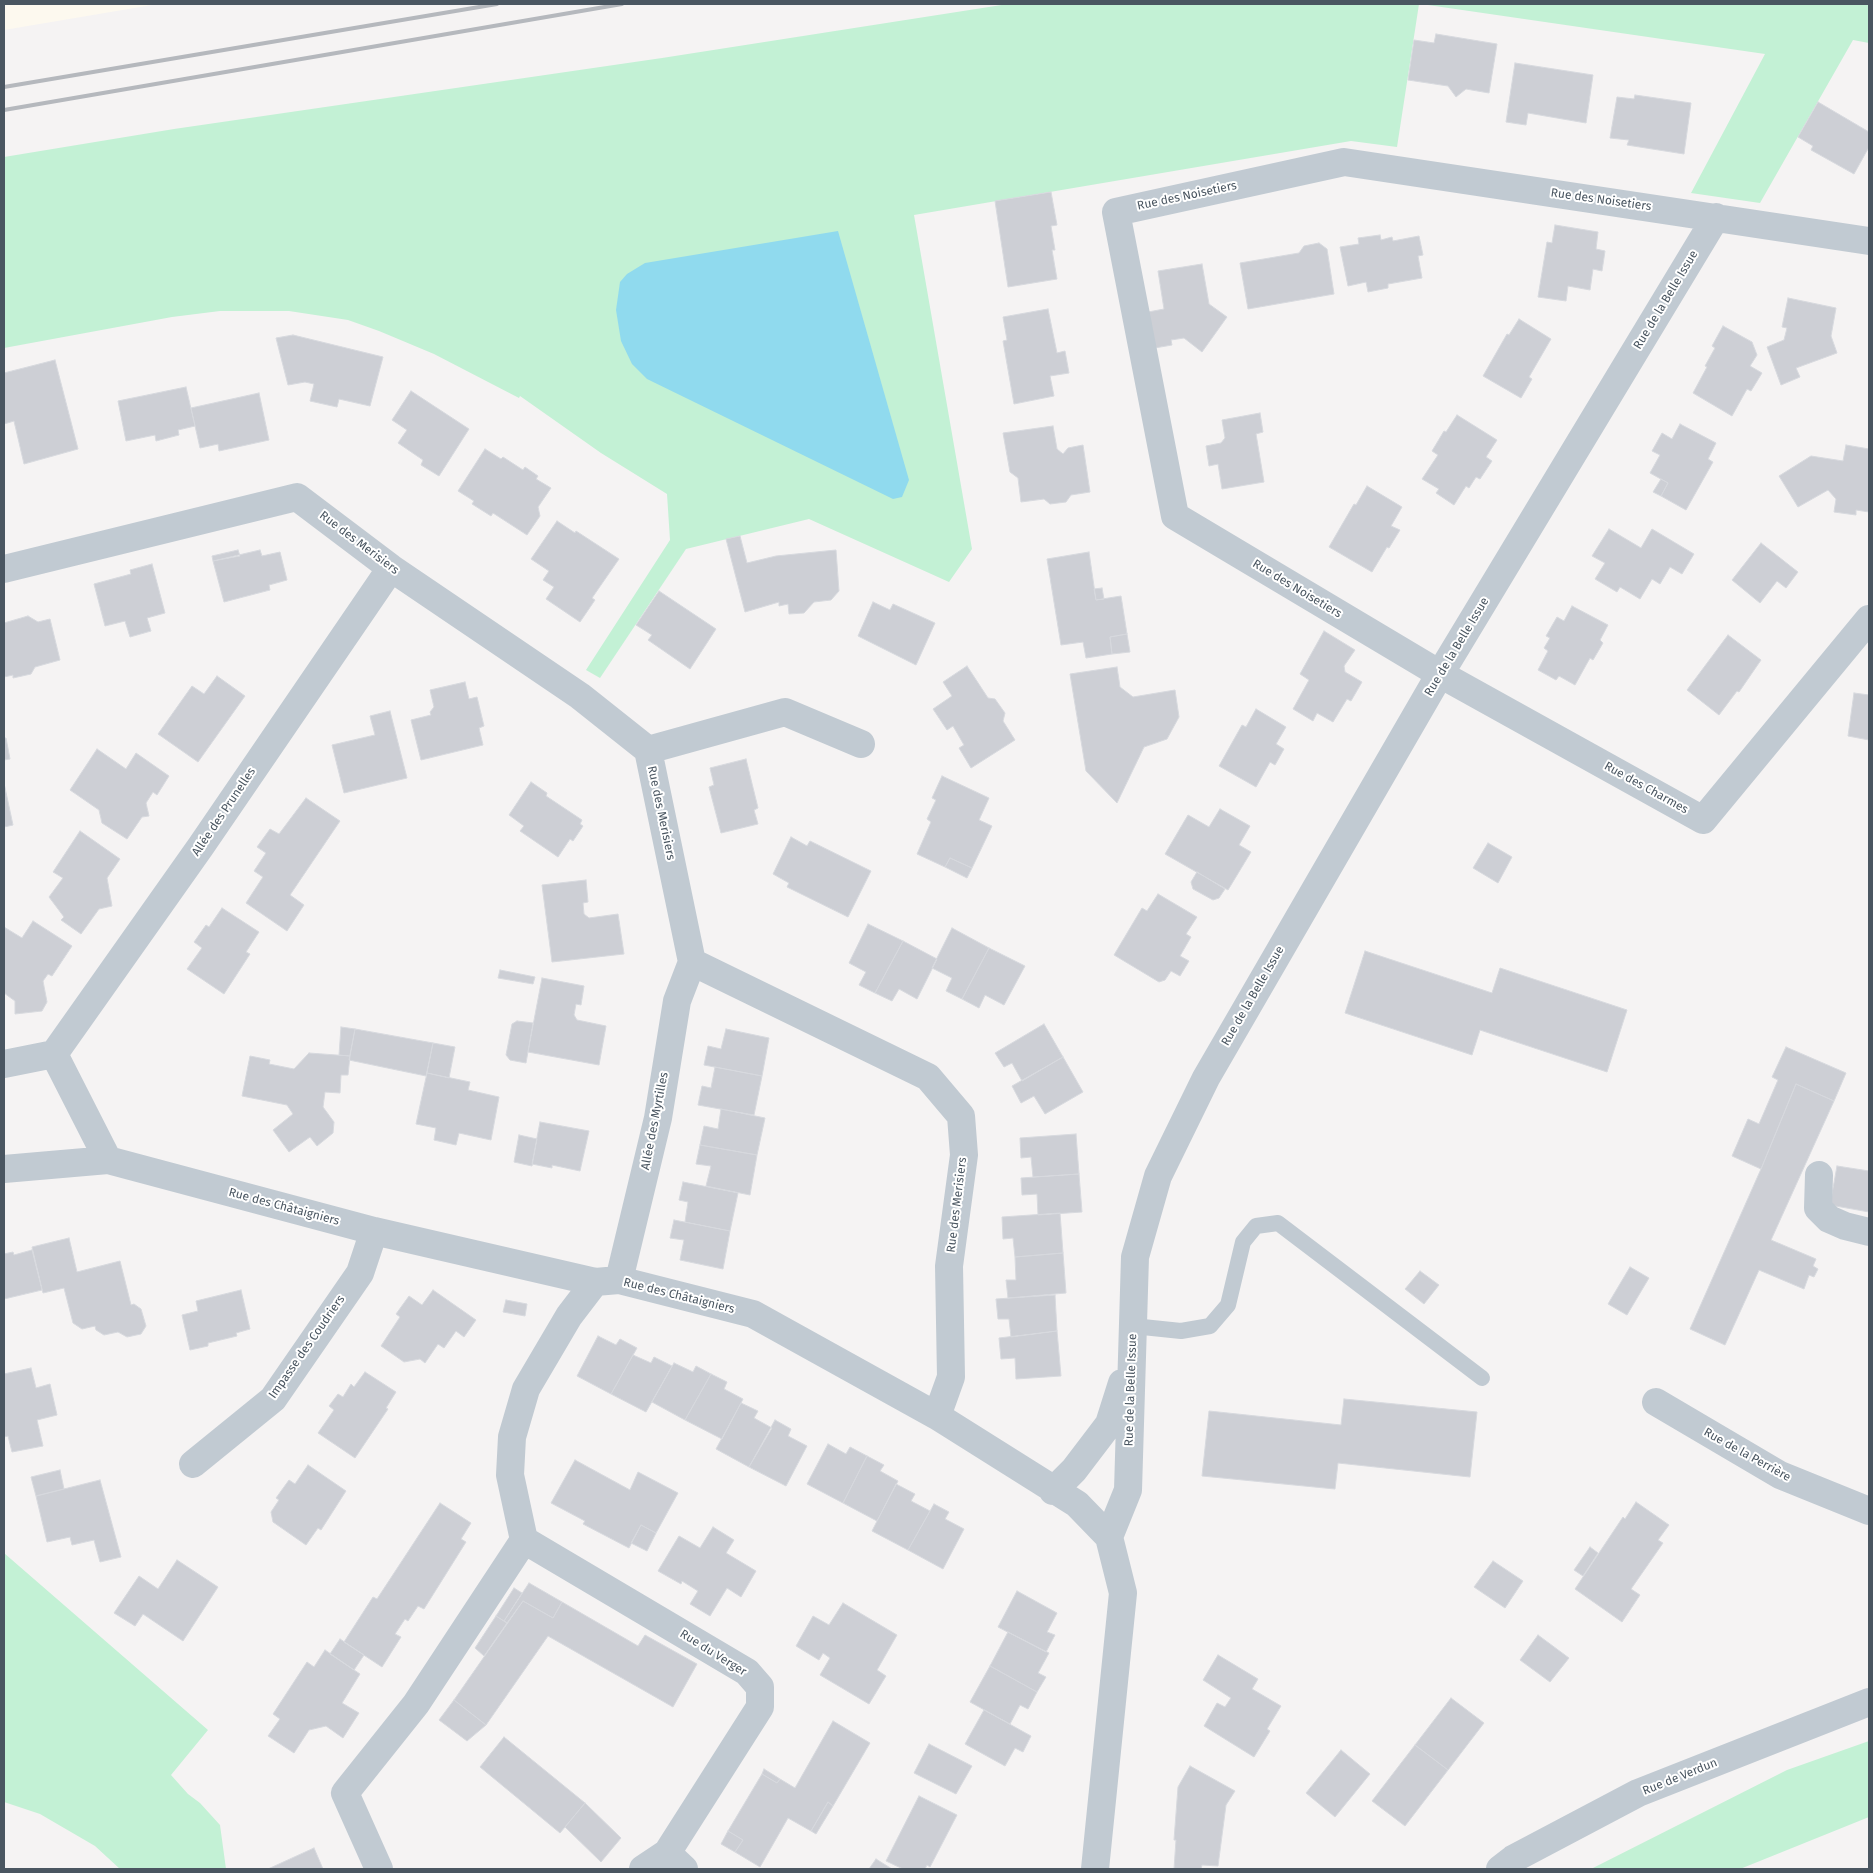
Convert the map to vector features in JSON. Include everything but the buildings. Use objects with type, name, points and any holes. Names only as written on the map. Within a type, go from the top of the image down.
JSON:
[{"type":"street","name":"Rue des Noisetiers","points":[[1440,674],[1175,516],[1116,212],[1344,162],[1869,241]]},
{"type":"street","name":"Rue de la Belle Issue","points":[[1109,1537],[1128,1490],[1136,1257],[1158,1176],[1206,1078],[1440,674],[1716,217]]},
{"type":"street","name":"Rue des Merisiers","points":[[4,569],[297,497],[391,568],[580,696],[648,750],[692,962],[928,1077],[961,1116],[964,1155],[949,1266],[951,1377],[937,1416]]},
{"type":"street","name":"Allée des Prunelles","points":[[54,1054],[201,846],[391,568]]},
{"type":"street","name":"Rue des Charmes","points":[[1440,674],[1703,820],[1869,619]]},
{"type":"street","points":[[648,750],[785,712],[861,744]]},
{"type":"street","name":"Allée des Myrtilles","points":[[607,1281],[658,1118],[677,1001],[692,962]]},
{"type":"street","points":[[4,1064],[54,1054],[108,1160]]},
{"type":"street","name":"Rue des Châtaigniers","points":[[4,1169],[108,1160],[374,1231],[753,1314],[937,1416],[1077,1504],[1109,1537]]},
{"type":"street","points":[[1819,1175],[1818,1208],[1829,1219],[1845,1226],[1869,1232]]},
{"type":"street","name":"Impasse des Coudriers","points":[[193,1464],[273,1399],[360,1273],[374,1231]]},
{"type":"street","points":[[378,1869],[345,1793],[416,1704],[524,1540],[510,1475],[512,1437],[526,1389],[569,1316],[607,1281]]},
{"type":"street","points":[[1053,1490],[1074,1470],[1109,1424],[1132,1338]]},
{"type":"street","name":"Rue de la Perrière","points":[[1656,1402],[1780,1475],[1869,1511]]},
{"type":"street","points":[[1095,1869],[1123,1593],[1109,1537]]},
{"type":"street","name":"Rue du Verger","points":[[524,1540],[747,1672],[760,1687],[760,1707],[676,1861],[643,1869]]},
{"type":"street","name":"Rue de Verdun","points":[[1500,1869],[1513,1859],[1638,1793],[1869,1702]]},
{"type":"lane","points":[[1132,1338],[1210,1326],[1228,1305],[1243,1242],[1256,1226],[1278,1223],[1482,1378]]},
{"type":"shaded area","points":[[4,4],[158,4],[4,30]]},
{"type":"green space","points":[[1008,4],[1419,4],[1397,147],[1351,141],[914,215],[972,549],[949,582],[809,519],[686,549],[600,678],[586,670],[670,540],[667,494],[601,453],[520,396],[519,398],[434,354],[379,331],[348,320],[289,311],[220,311],[172,317],[4,348],[4,157],[174,129],[662,58]]},
{"type":"green space","points":[[1421,4],[1869,4],[1869,43],[1853,40],[1760,203],[1691,193],[1765,54]]},
{"type":"green space","points":[[4,1553],[208,1730],[171,1775],[220,1825],[226,1869],[120,1869],[95,1846],[40,1814],[4,1802]]},
{"type":"green space","points":[[1869,1741],[1869,1817],[1740,1869],[1591,1869],[1787,1770]]},
{"type":"water","points":[[838,231],[909,480],[902,497],[893,499],[647,379],[632,364],[621,341],[616,310],[620,282],[627,274],[645,263]]},
{"type":"railway","points":[[4,87],[497,4]]},
{"type":"railway","points":[[4,110],[622,4]]}]
